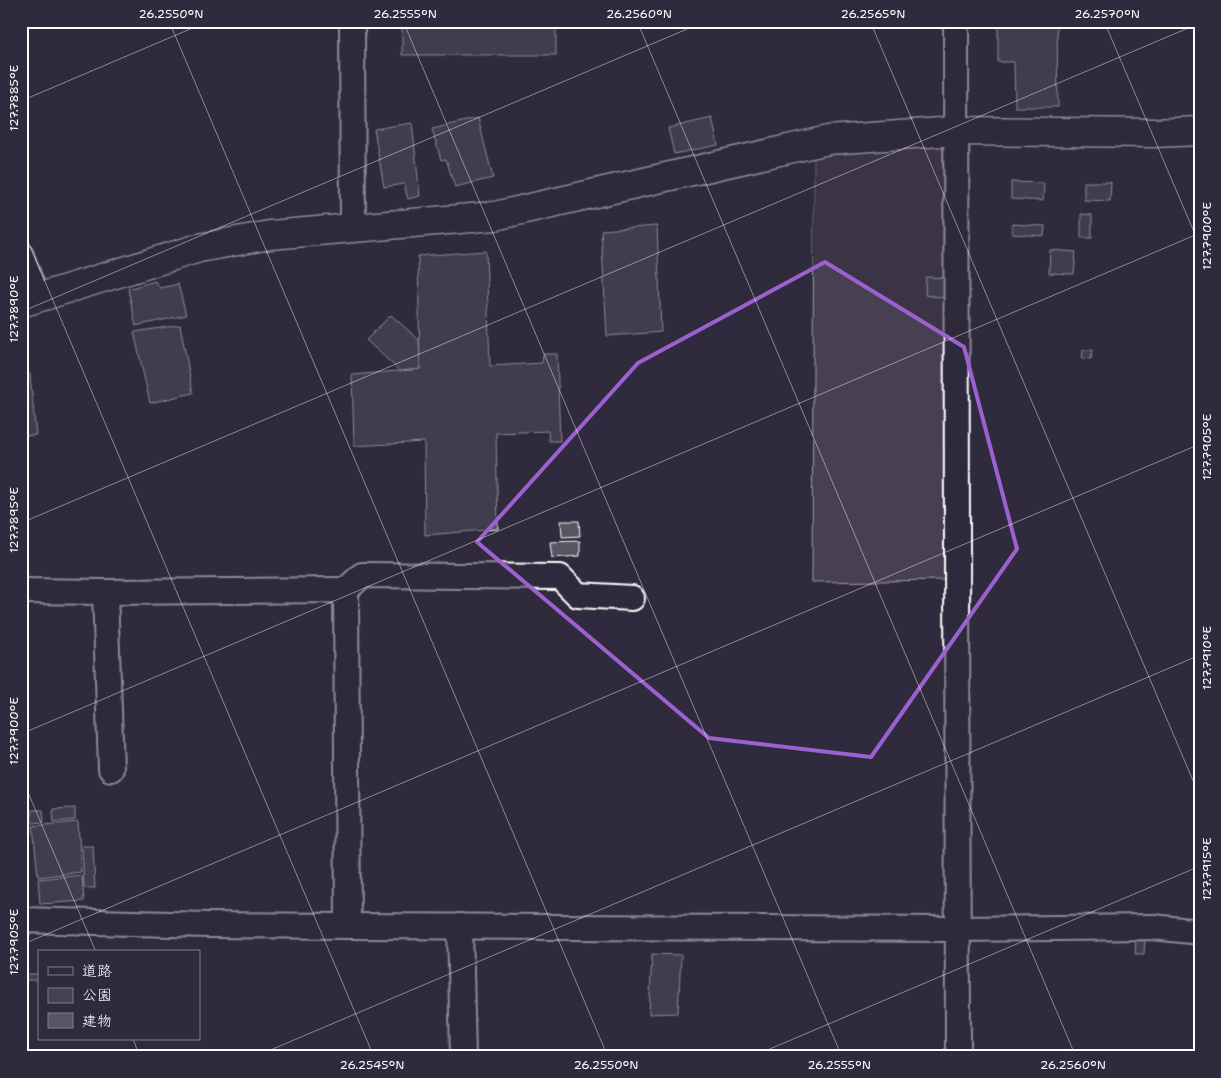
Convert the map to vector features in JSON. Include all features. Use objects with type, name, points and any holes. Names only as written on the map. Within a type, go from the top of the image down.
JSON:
[{"type":"street","points":[[352,21],[353,228]]},
{"type":"street","points":[[956,21],[958,1057]]},
{"type":"street","points":[[21,255],[29,301],[199,248],[270,235],[495,216],[828,140],[956,131],[1153,133],[1200,131]]},
{"type":"street","points":[[21,591],[346,590],[362,575],[560,577],[578,595],[632,598]]},
{"type":"street","points":[[346,590],[348,926]]},
{"type":"street","points":[[105,592],[111,770]]},
{"type":"street","points":[[21,920],[208,925],[348,926],[957,929],[1152,927],[1200,932]]},
{"type":"street","points":[[460,926],[462,1057]]},
{"type":"highlighted area","points":[[825,262],[964,347],[1017,549],[871,757],[709,738],[477,542],[638,363]]},
{"type":"green space","points":[[939,145],[949,160],[947,580],[812,582],[814,158],[861,150]]},
{"type":"building","points":[[402,21],[556,21],[556,55],[402,55]]},
{"type":"building","points":[[998,21],[1057,21],[1058,107],[1015,107],[1014,62],[998,62]]},
{"type":"building","points":[[478,118],[493,178],[455,187],[446,159],[441,160],[432,129]]},
{"type":"building","points":[[712,118],[718,145],[674,154],[668,128]]},
{"type":"building","points":[[412,123],[420,196],[408,199],[404,184],[384,187],[374,129]]},
{"type":"building","points":[[1011,182],[1044,183],[1043,201],[1011,199]]},
{"type":"building","points":[[1084,182],[1111,182],[1110,201],[1084,200]]},
{"type":"building","points":[[1081,214],[1092,215],[1092,238],[1081,238]]},
{"type":"building","points":[[1012,224],[1045,226],[1044,236],[1012,234]]},
{"type":"building","points":[[657,226],[661,332],[607,336],[601,230]]},
{"type":"building","points":[[1050,250],[1076,252],[1074,274],[1049,273]]},
{"type":"building","points":[[486,251],[490,366],[542,363],[543,354],[557,354],[560,441],[549,441],[548,431],[496,433],[498,529],[425,535],[424,442],[354,446],[352,375],[420,369],[418,256]]},
{"type":"building","points":[[926,277],[950,278],[947,298],[925,295]]},
{"type":"building","points":[[155,281],[160,288],[178,284],[186,315],[136,326],[128,289]]},
{"type":"building","points":[[391,315],[419,340],[420,369],[400,371],[366,340]]},
{"type":"building","points":[[180,325],[193,393],[150,403],[134,332]]},
{"type":"building","points":[[1083,350],[1093,350],[1091,359],[1082,358]]},
{"type":"building","points":[[30,374],[36,435],[21,436],[21,375]]},
{"type":"building","points":[[561,521],[579,521],[580,536],[562,537]]},
{"type":"building","points":[[580,541],[580,556],[552,558],[550,542]]},
{"type":"building","points":[[75,808],[75,820],[54,822],[53,809]]},
{"type":"building","points":[[21,810],[26,810],[28,827],[21,828]]},
{"type":"building","points":[[31,810],[43,810],[44,822],[32,823]]},
{"type":"building","points":[[78,822],[81,872],[38,877],[33,826]]},
{"type":"building","points":[[82,846],[93,846],[95,888],[84,888]]},
{"type":"building","points":[[82,875],[84,901],[40,904],[38,879]]},
{"type":"building","points":[[1136,937],[1145,938],[1144,954],[1135,954]]},
{"type":"building","points":[[652,954],[681,955],[678,1013],[649,1014]]},
{"type":"building","points":[[21,974],[38,974],[38,980],[21,980]]}]
